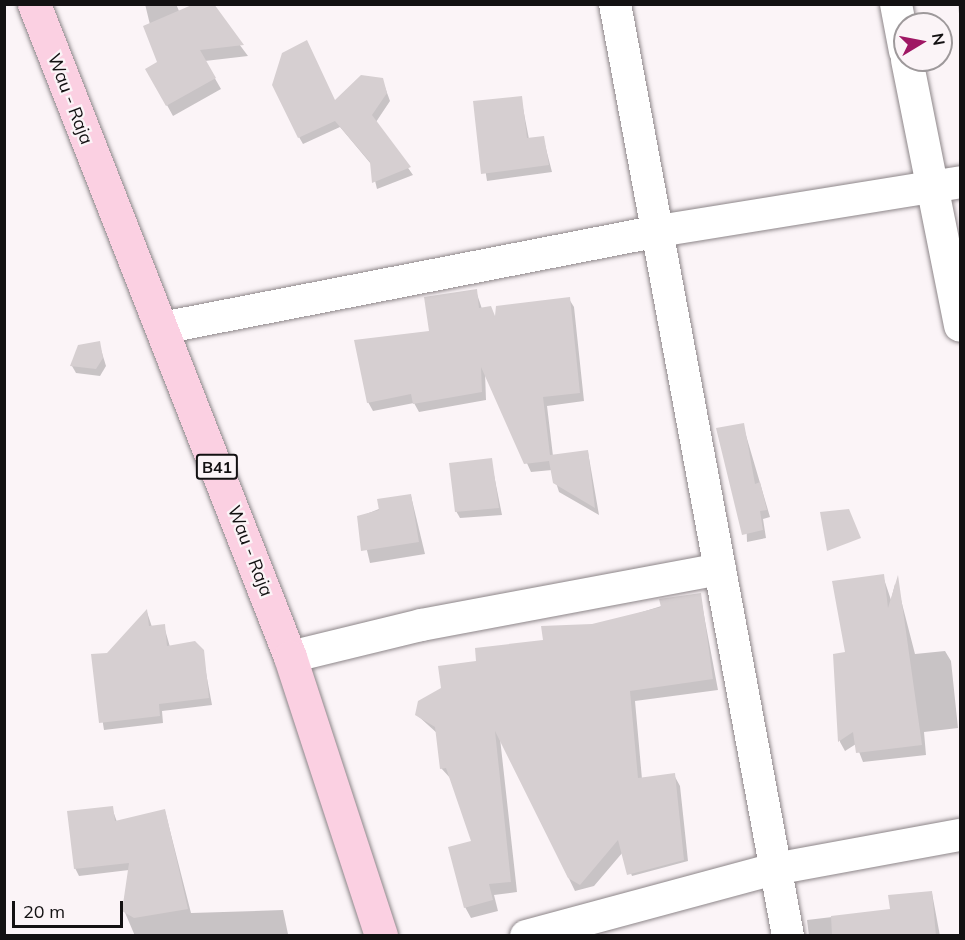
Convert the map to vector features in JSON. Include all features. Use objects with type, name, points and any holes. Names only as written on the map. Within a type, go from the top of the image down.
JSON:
[{"type":"main road","name":"Wau - Raja","points":[[34,4],[290,657],[381,936]]},
{"type":"street","points":[[615,4],[788,936]]},
{"type":"street","points":[[911,72],[946,185],[960,326]]},
{"type":"street","points":[[162,328],[658,231],[946,185]]},
{"type":"street","points":[[290,657],[421,625],[720,569]]},
{"type":"street","points":[[526,936],[774,869],[960,835]]},
{"type":"building","points":[[194,4],[214,4],[244,45],[200,50],[216,78],[166,106],[145,69],[157,62],[143,26]]},
{"type":"building","points":[[307,40],[335,100],[361,75],[383,78],[387,93],[372,115],[411,167],[372,183],[370,162],[335,121],[298,138],[272,85],[282,53]]},
{"type":"building","points":[[522,96],[527,138],[544,136],[549,165],[481,174],[473,101]]},
{"type":"building","points":[[477,289],[479,308],[491,306],[495,316],[496,306],[570,297],[580,393],[543,397],[550,455],[588,450],[595,508],[553,483],[549,461],[524,464],[481,367],[482,392],[413,404],[411,394],[367,403],[354,340],[429,331],[424,297]]},
{"type":"building","points":[[100,341],[103,358],[96,369],[70,366],[78,345]]},
{"type":"building","points":[[744,423],[755,484],[760,482],[767,510],[760,511],[763,530],[742,535],[716,428]]},
{"type":"building","points":[[492,458],[499,508],[455,512],[449,463]]},
{"type":"building","points":[[411,494],[419,542],[361,551],[357,516],[379,510],[377,499]]},
{"type":"building","points":[[849,509],[861,538],[827,551],[820,512]]},
{"type":"building","points":[[884,574],[888,608],[898,575],[922,745],[856,753],[853,732],[838,742],[833,654],[845,652],[832,581]]},
{"type":"building","points":[[701,593],[713,679],[630,691],[638,778],[675,773],[684,860],[627,875],[618,840],[580,885],[568,878],[495,731],[511,882],[489,884],[493,900],[464,908],[448,847],[471,841],[446,768],[440,769],[435,727],[415,715],[418,701],[441,688],[438,666],[476,661],[475,648],[543,640],[541,626],[592,624],[661,607],[659,599]]},
{"type":"building","points":[[147,609],[149,626],[165,624],[167,646],[195,641],[204,650],[209,698],[159,704],[160,716],[99,723],[91,654],[107,653]]},
{"type":"building","points":[[113,806],[115,821],[165,809],[188,909],[134,918],[122,911],[129,863],[74,869],[67,811]]},
{"type":"building","points":[[932,891],[936,936],[832,936],[831,916],[890,909],[888,895]]}]
